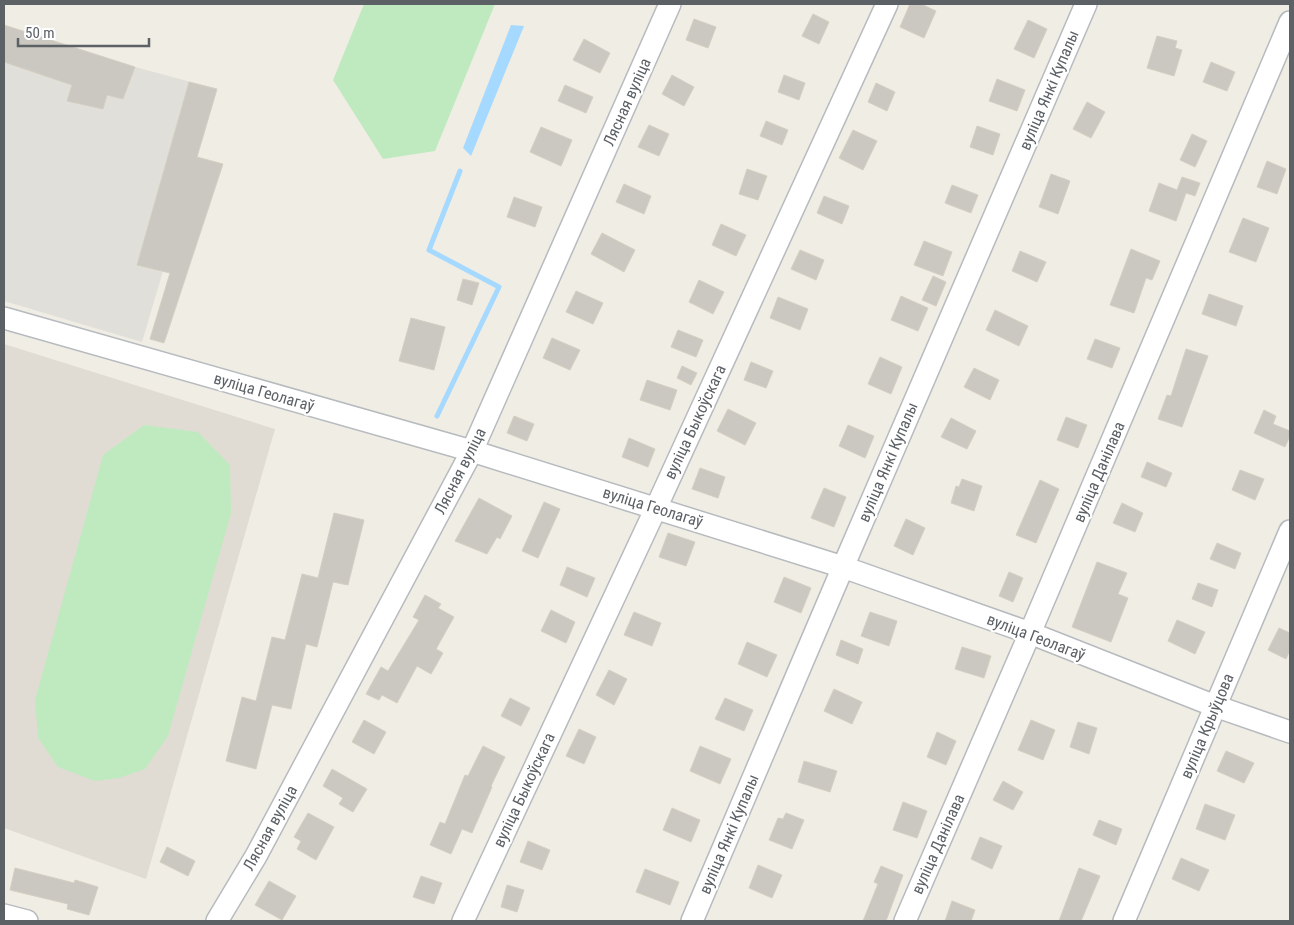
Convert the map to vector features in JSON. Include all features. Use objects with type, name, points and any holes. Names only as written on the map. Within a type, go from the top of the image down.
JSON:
[{"type":"street","name":"Лясная вуліца","points":[[217,921],[256,856],[472,451],[670,4]]},
{"type":"street","name":"вуліца Быкоўскага","points":[[463,921],[656,508],[887,4]]},
{"type":"street","name":"вуліца Янкі Купалы","points":[[692,921],[1086,4]]},
{"type":"street","name":"вуліца Данілава","points":[[905,921],[1030,634],[1290,22]]},
{"type":"street","name":"вуліца Геолагаў","points":[[4,318],[472,451],[843,567],[1030,634],[1215,706],[1290,732]]},
{"type":"street","name":"вуліца Крыўцова","points":[[1124,921],[1290,531]]},
{"type":"street","points":[[4,916],[27,921]]},
{"type":"shaded area","points":[[4,25],[135,67],[217,89],[142,342],[4,301]]},
{"type":"shaded area","points":[[4,344],[275,429],[146,879],[4,828]]},
{"type":"green space","points":[[364,4],[495,4],[435,151],[383,159],[333,80]]},
{"type":"green space","points":[[144,425],[198,432],[230,465],[231,513],[168,736],[145,769],[119,778],[95,781],[58,767],[38,738],[35,700],[103,455]]},
{"type":"water","points":[[511,25],[524,26],[471,156],[463,148]]},
{"type":"building","points":[[910,4],[921,4],[936,11],[924,38],[900,27]]},
{"type":"building","points":[[813,14],[829,22],[819,44],[802,36]]},
{"type":"building","points":[[694,19],[716,27],[708,48],[686,40]]},
{"type":"building","points":[[1028,20],[1047,29],[1034,58],[1014,49]]},
{"type":"building","points":[[4,25],[135,67],[123,99],[107,95],[103,109],[67,101],[72,85],[4,62]]},
{"type":"building","points":[[1157,36],[1177,41],[1175,48],[1182,50],[1174,76],[1147,68]]},
{"type":"building","points":[[584,39],[610,53],[600,73],[573,60]]},
{"type":"building","points":[[1211,62],[1235,72],[1227,91],[1203,82]]},
{"type":"building","points":[[672,75],[694,87],[684,106],[662,94]]},
{"type":"building","points":[[784,75],[805,83],[799,100],[778,92]]},
{"type":"building","points":[[997,79],[1025,90],[1017,111],[989,101]]},
{"type":"building","points":[[189,82],[217,89],[197,157],[223,164],[164,343],[150,339],[170,273],[137,265]]},
{"type":"building","points":[[876,83],[895,92],[887,111],[868,102]]},
{"type":"building","points":[[565,85],[593,97],[586,113],[558,101]]},
{"type":"building","points":[[1087,102],[1105,112],[1091,138],[1073,129]]},
{"type":"building","points":[[766,121],[788,130],[782,145],[760,136]]},
{"type":"building","points":[[649,125],[669,134],[659,156],[638,147]]},
{"type":"building","points":[[977,126],[1000,134],[993,155],[970,147]]},
{"type":"building","points":[[541,127],[572,140],[561,166],[530,152]]},
{"type":"building","points":[[853,130],[877,141],[863,170],[839,158]]},
{"type":"building","points":[[1192,134],[1207,141],[1195,167],[1180,160]]},
{"type":"building","points":[[1267,161],[1286,169],[1277,194],[1257,187]]},
{"type":"building","points":[[747,169],[767,176],[758,200],[739,194]]},
{"type":"building","points":[[1051,174],[1070,181],[1058,214],[1039,207]]},
{"type":"building","points":[[1182,177],[1200,183],[1195,196],[1186,193],[1176,221],[1149,211],[1159,183],[1177,190]]},
{"type":"building","points":[[624,184],[651,196],[644,214],[616,202]]},
{"type":"building","points":[[952,185],[978,195],[971,213],[945,203]]},
{"type":"building","points":[[824,196],[849,206],[842,224],[817,213]]},
{"type":"building","points":[[514,197],[542,207],[535,227],[507,217]]},
{"type":"building","points":[[1243,218],[1269,228],[1256,262],[1229,252]]},
{"type":"building","points":[[721,224],[746,235],[736,256],[712,245]]},
{"type":"building","points":[[602,233],[635,250],[624,272],[591,254]]},
{"type":"building","points":[[924,241],[952,252],[943,276],[914,265]]},
{"type":"building","points":[[1131,249],[1160,261],[1152,280],[1146,278],[1134,313],[1110,305]]},
{"type":"building","points":[[800,250],[824,260],[816,280],[791,269]]},
{"type":"building","points":[[1020,251],[1046,262],[1037,282],[1012,271]]},
{"type":"building","points":[[933,276],[946,282],[936,306],[922,300]]},
{"type":"building","points":[[463,279],[479,283],[472,305],[457,300]]},
{"type":"building","points":[[699,280],[724,292],[713,314],[689,302]]},
{"type":"building","points":[[576,291],[603,303],[593,324],[566,312]]},
{"type":"building","points":[[1209,294],[1243,306],[1236,326],[1202,314]]},
{"type":"building","points":[[901,296],[928,308],[918,331],[891,320]]},
{"type":"building","points":[[778,297],[808,309],[800,330],[770,318]]},
{"type":"building","points":[[995,310],[1028,326],[1019,346],[986,330]]},
{"type":"building","points":[[411,318],[445,327],[434,370],[399,361]]},
{"type":"building","points":[[678,330],[703,340],[696,357],[671,347]]},
{"type":"building","points":[[552,338],[580,350],[570,370],[543,358]]},
{"type":"building","points":[[1095,339],[1120,348],[1112,368],[1087,359]]},
{"type":"building","points":[[1186,349],[1208,356],[1182,427],[1158,419],[1167,395],[1171,396]]},
{"type":"building","points":[[880,357],[902,367],[891,394],[868,384]]},
{"type":"building","points":[[751,362],[773,371],[766,388],[744,380]]},
{"type":"building","points":[[682,366],[697,373],[691,385],[677,378]]},
{"type":"building","points":[[974,368],[999,380],[990,400],[964,387]]},
{"type":"building","points":[[647,380],[677,390],[670,410],[640,400]]},
{"type":"building","points":[[728,409],[756,423],[745,445],[717,431]]},
{"type":"building","points":[[1264,410],[1276,416],[1273,424],[1290,431],[1285,447],[1254,433]]},
{"type":"building","points":[[514,416],[534,424],[527,441],[507,433]]},
{"type":"building","points":[[1066,417],[1087,425],[1078,448],[1057,440]]},
{"type":"building","points":[[951,418],[976,431],[967,449],[941,437]]},
{"type":"building","points":[[848,425],[874,436],[865,458],[839,446]]},
{"type":"building","points":[[629,438],[655,449],[648,467],[622,457]]},
{"type":"building","points":[[1147,462],[1172,473],[1166,487],[1141,477]]},
{"type":"building","points":[[700,468],[725,477],[718,498],[692,489]]},
{"type":"building","points":[[1240,470],[1264,479],[1255,500],[1232,490]]},
{"type":"building","points":[[962,479],[982,486],[974,511],[951,503],[956,486],[959,487]]},
{"type":"building","points":[[1040,480],[1059,489],[1036,543],[1016,535]]},
{"type":"building","points":[[824,488],[846,497],[834,527],[811,518]]},
{"type":"building","points":[[479,498],[512,516],[500,539],[497,537],[487,554],[455,541]]},
{"type":"building","points":[[544,502],[560,509],[538,558],[522,551]]},
{"type":"building","points":[[1122,503],[1143,513],[1135,532],[1113,523]]},
{"type":"building","points":[[334,513],[364,520],[348,585],[333,582],[317,647],[306,644],[291,709],[272,705],[256,769],[226,761],[242,697],[256,701],[272,637],[285,640],[302,574],[318,578]]},
{"type":"building","points":[[906,519],[925,528],[913,555],[894,546]]},
{"type":"building","points":[[668,533],[695,542],[686,566],[659,557]]},
{"type":"building","points":[[1217,543],[1241,553],[1235,569],[1210,559]]},
{"type":"building","points":[[1097,562],[1127,573],[1118,594],[1128,598],[1111,642],[1072,627]]},
{"type":"building","points":[[567,567],[595,578],[587,597],[560,585]]},
{"type":"building","points":[[1009,572],[1023,578],[1013,602],[999,596]]},
{"type":"building","points":[[784,577],[811,588],[801,613],[774,602]]},
{"type":"building","points":[[1198,583],[1218,590],[1212,607],[1192,599]]},
{"type":"building","points":[[425,595],[441,604],[438,608],[454,617],[436,649],[443,653],[431,674],[417,666],[397,703],[382,695],[379,700],[366,694],[381,667],[388,671],[419,620],[413,617]]},
{"type":"building","points":[[551,610],[575,622],[566,643],[541,631]]},
{"type":"building","points":[[634,612],[661,623],[652,646],[624,635]]},
{"type":"building","points":[[870,612],[897,621],[889,646],[861,636]]},
{"type":"building","points":[[1177,620],[1205,632],[1195,654],[1168,641]]},
{"type":"building","points":[[1279,628],[1290,633],[1290,650],[1286,659],[1268,650]]},
{"type":"building","points":[[841,640],[863,649],[858,664],[836,655]]},
{"type":"building","points":[[747,642],[777,655],[767,677],[738,664]]},
{"type":"building","points":[[962,647],[991,656],[984,678],[955,669]]},
{"type":"building","points":[[609,670],[627,679],[614,705],[596,695]]},
{"type":"building","points":[[834,689],[862,702],[852,724],[824,711]]},
{"type":"building","points":[[510,698],[530,708],[521,726],[501,716]]},
{"type":"building","points":[[725,698],[753,710],[744,731],[715,719]]},
{"type":"building","points":[[364,720],[386,732],[374,754],[352,742]]},
{"type":"building","points":[[1031,720],[1055,730],[1043,760],[1018,750]]},
{"type":"building","points":[[1078,722],[1097,728],[1089,754],[1070,747]]},
{"type":"building","points":[[579,729],[596,737],[584,764],[566,756]]},
{"type":"building","points":[[937,732],[956,741],[946,765],[927,757]]},
{"type":"building","points":[[483,746],[505,757],[472,833],[462,829],[451,854],[430,845],[440,822],[445,824],[465,775],[468,776]]},
{"type":"building","points":[[700,746],[731,759],[720,784],[690,771]]},
{"type":"building","points":[[1226,751],[1254,763],[1244,783],[1217,771]]},
{"type":"building","points":[[804,761],[837,771],[830,792],[798,782]]},
{"type":"building","points":[[332,769],[367,789],[353,812],[339,804],[343,798],[323,786]]},
{"type":"building","points":[[1003,781],[1023,792],[1013,810],[993,800]]},
{"type":"building","points":[[903,802],[927,811],[917,838],[893,830]]},
{"type":"building","points":[[1205,804],[1235,815],[1225,840],[1196,829]]},
{"type":"building","points":[[672,808],[700,820],[691,842],[663,830]]},
{"type":"building","points":[[308,813],[334,827],[316,860],[297,849],[301,841],[294,837]]},
{"type":"building","points":[[786,813],[804,820],[792,849],[769,840],[778,818],[783,819]]},
{"type":"building","points":[[1099,820],[1122,829],[1116,845],[1093,835]]},
{"type":"building","points":[[980,837],[1002,846],[992,869],[971,859]]},
{"type":"building","points":[[528,841],[550,850],[542,870],[520,862]]},
{"type":"building","points":[[167,847],[195,861],[188,876],[160,862]]},
{"type":"building","points":[[1181,858],[1209,870],[1199,891],[1172,879]]},
{"type":"building","points":[[758,865],[782,875],[772,898],[749,888]]},
{"type":"building","points":[[881,866],[903,875],[886,921],[863,921],[878,884],[874,882]]},
{"type":"building","points":[[15,868],[74,883],[75,880],[98,887],[89,915],[67,909],[68,904],[10,890]]},
{"type":"building","points":[[1079,868],[1100,876],[1081,921],[1059,921]]},
{"type":"building","points":[[645,869],[679,882],[670,905],[636,892]]},
{"type":"building","points":[[421,876],[442,883],[434,904],[413,897]]},
{"type":"building","points":[[269,881],[296,896],[282,920],[255,905]]},
{"type":"building","points":[[507,885],[524,890],[517,912],[501,907]]},
{"type":"building","points":[[952,901],[975,910],[971,921],[945,921]]},
{"type":"waterway","points":[[437,416],[499,287],[429,250],[460,171]]}]
